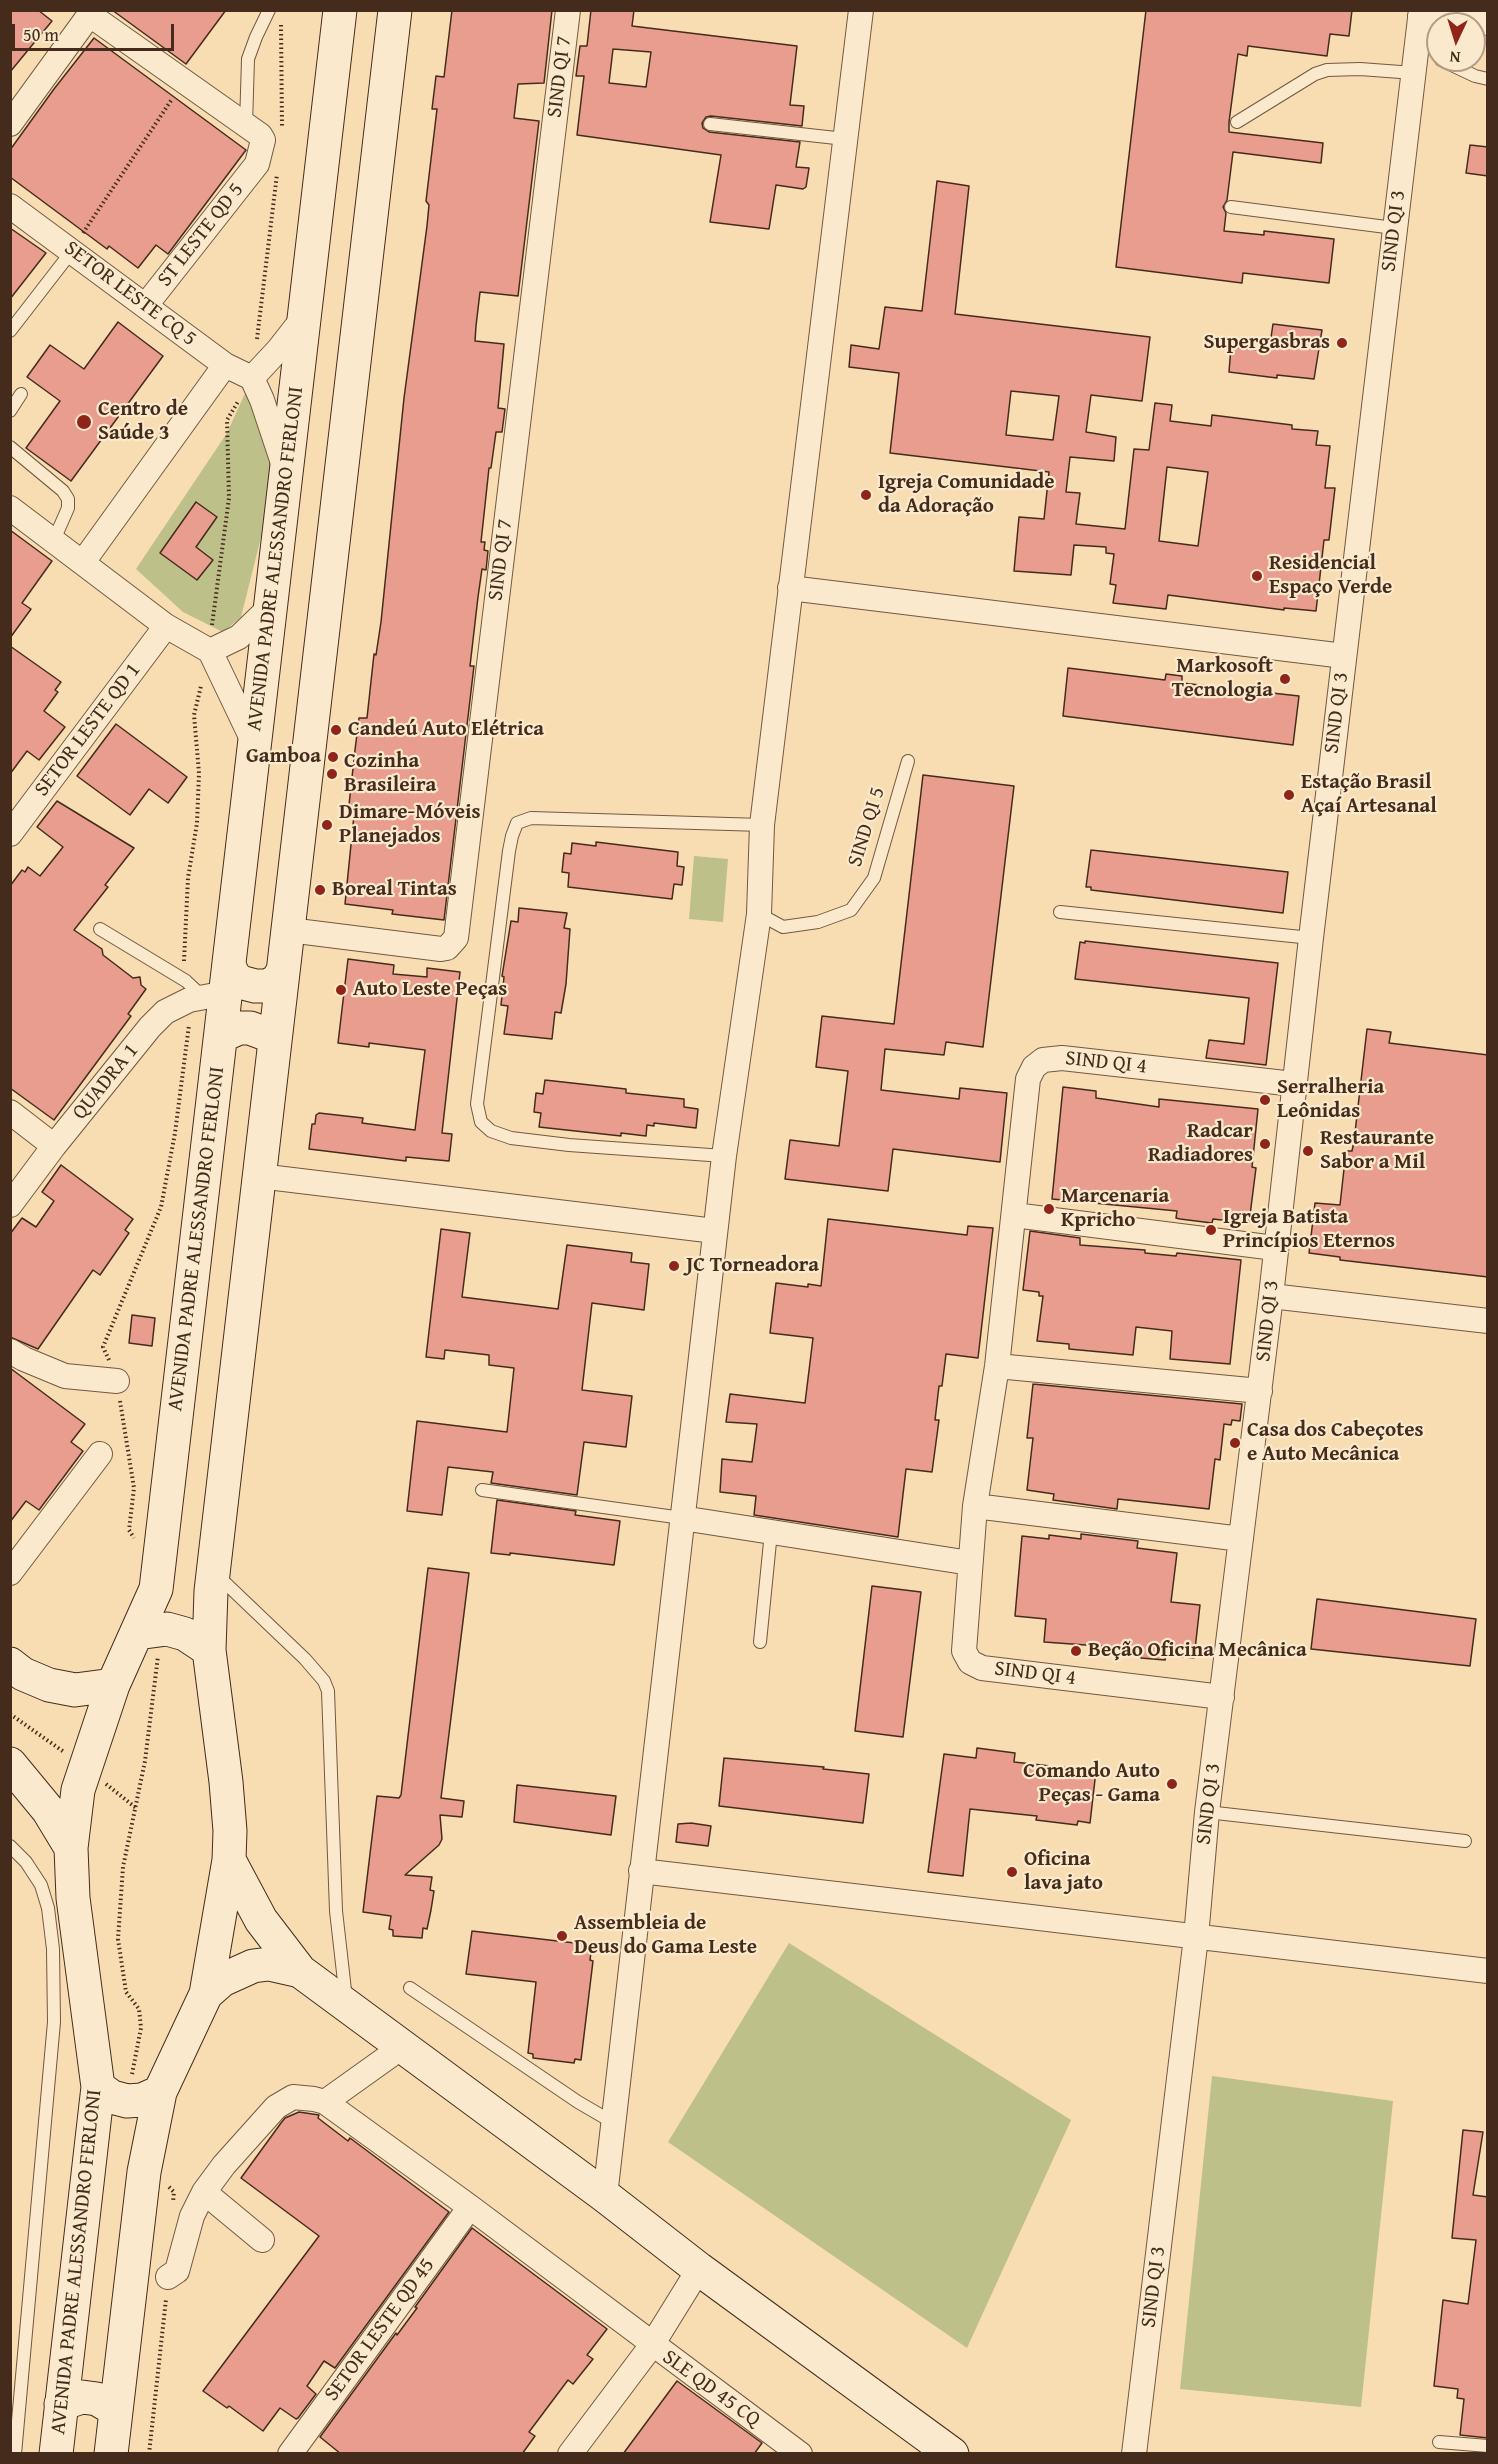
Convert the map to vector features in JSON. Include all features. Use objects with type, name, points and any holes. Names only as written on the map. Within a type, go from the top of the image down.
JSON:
[{"type":"main road","name":"AVENIDA PADRE ALESSANDRO FERLONI","points":[[56,2454],[98,2087],[73,1898],[71,1848],[78,1790],[113,1685],[156,1589],[221,1036],[219,985],[254,743],[340,10]]},
{"type":"main road","points":[[111,2454],[144,2172],[160,2092],[206,1994],[229,1860],[230,1831],[226,1782],[209,1650],[213,1571],[395,10]]},
{"type":"main road","points":[[219,985],[233,975],[240,982],[267,986],[277,981],[284,971]]},
{"type":"main road","points":[[221,1036],[239,1028],[250,1028],[266,1034],[275,1041]]},
{"type":"main road","points":[[138,1633],[167,1629],[185,1634],[209,1650]]},
{"type":"main road","points":[[10,1664],[24,1674],[49,1685],[75,1690],[113,1685]]},
{"type":"main road","points":[[10,1764],[48,1810],[71,1848]]},
{"type":"main road","points":[[229,1860],[261,1920],[300,1971],[605,2196],[699,2269],[952,2454]]},
{"type":"main road","points":[[206,1994],[222,1980],[253,1965],[269,1964],[300,1971]]},
{"type":"main road","points":[[98,2087],[112,2097],[127,2101],[141,2100],[160,2092]]},
{"type":"main road","points":[[62,2404],[82,2397],[97,2399],[116,2410]]},
{"type":"street","name":"SIND QI 7","points":[[289,930],[441,949],[447,948],[456,938],[568,10]]},
{"type":"street","points":[[605,2196],[724,1155],[759,914],[762,825],[861,10]]},
{"type":"street","points":[[10,124],[91,13],[246,125]]},
{"type":"street","points":[[1421,13],[1488,23]]},
{"type":"street","name":"SIND QI 3","points":[[1421,13],[1426,54]]},
{"type":"street","name":"SIND QI 3","points":[[1134,2454],[1196,1937],[1207,1812],[1260,1391],[1395,228],[1426,67]]},
{"type":"street","name":"ST LESTE QD 5","points":[[146,305],[257,164],[263,140],[246,125]]},
{"type":"street","name":"SETOR LESTE CQ 5","points":[[10,206],[225,365],[252,378]]},
{"type":"street","points":[[286,471],[262,400],[252,378],[279,350],[304,317]]},
{"type":"street","points":[[82,562],[225,365]]},
{"type":"street","points":[[10,508],[166,626],[210,651],[254,743]]},
{"type":"street","points":[[790,588],[1344,656]]},
{"type":"street","points":[[210,651],[239,637],[270,607]]},
{"type":"street","name":"SETOR LESTE QD 1","points":[[10,834],[166,626]]},
{"type":"street","name":"QUADRA 1","points":[[10,1205],[54,1146],[150,1027],[165,1012],[219,985]]},
{"type":"street","name":"SIND QI 4","points":[[1222,1697],[982,1668],[970,1662],[964,1651],[975,1506],[997,1366],[1028,1079],[1034,1067],[1043,1060],[1062,1058],[1294,1084]]},
{"type":"street","points":[[10,1112],[54,1146]]},
{"type":"street","points":[[259,1176],[715,1231]]},
{"type":"street","points":[[1014,1215],[1275,1248]]},
{"type":"street","points":[[1271,1296],[1488,1321]]},
{"type":"street","points":[[10,1351],[65,1376],[117,1381]]},
{"type":"street","points":[[997,1366],[1260,1391]]},
{"type":"street","points":[[10,1574],[100,1454]]},
{"type":"street","points":[[975,1506],[1240,1539]]},
{"type":"street","points":[[682,1518],[970,1563]]},
{"type":"street","points":[[641,1871],[1488,1971]]},
{"type":"street","points":[[325,2102],[402,2047]]},
{"type":"street","points":[[168,2277],[177,2271],[192,2216],[204,2192],[224,2165],[276,2107],[293,2097],[325,2102],[470,2207],[652,2345]]},
{"type":"street","points":[[204,2192],[262,2240]]},
{"type":"street","name":"SETOR LESTE QD 45","points":[[290,2454],[470,2207]]},
{"type":"street","points":[[570,2454],[652,2345],[699,2269]]},
{"type":"street","name":"SLE QD 45 CQ","points":[[652,2345],[800,2454]]},
{"type":"lane","points":[[246,125],[248,59],[269,10]]},
{"type":"lane","points":[[1238,122],[1315,74],[1327,70],[1426,62]]},
{"type":"lane","points":[[1461,72],[1488,78]]},
{"type":"lane","points":[[710,124],[845,139]]},
{"type":"lane","points":[[1231,207],[1395,228]]},
{"type":"lane","points":[[10,331],[72,251]]},
{"type":"lane","points":[[10,411],[21,394]]},
{"type":"lane","points":[[10,447],[63,491],[68,499],[68,508],[54,540]]},
{"type":"lane","name":"SIND QI 5","points":[[759,914],[783,927],[818,922],[851,910],[874,878],[908,761]]},
{"type":"lane","points":[[724,1155],[569,1145],[511,1138],[491,1131],[481,1122],[477,1104],[509,851],[518,823],[531,818],[762,825]]},
{"type":"lane","points":[[1060,912],[1311,938]]},
{"type":"lane","points":[[100,929],[186,981],[219,985]]},
{"type":"lane","points":[[482,1490],[682,1518]]},
{"type":"lane","points":[[760,1642],[771,1532]]},
{"type":"lane","points":[[213,1571],[305,1659],[324,1681],[328,1691],[336,1911],[346,2006]]},
{"type":"lane","points":[[1207,1812],[1465,1841]]},
{"type":"lane","points":[[10,1846],[26,1862],[41,1885],[48,1908],[54,1959],[54,2022],[15,2454]]},
{"type":"lane","points":[[410,1988],[578,2102],[614,2123]]},
{"type":"lane","points":[[1440,2442],[1488,2446]]},
{"type":"path","points":[[72,251],[184,81]]},
{"type":"green space","points":[[252,378],[265,420],[274,485],[241,617],[223,632],[183,612],[136,569],[227,433]]},
{"type":"green space","points":[[694,856],[728,859],[723,922],[689,919]]},
{"type":"green space","points":[[789,1943],[1071,2120],[967,2348],[668,2142]]},
{"type":"green space","points":[[1212,2076],[1393,2101],[1361,2407],[1180,2389]]},
{"type":"building","points":[[10,10],[38,10],[52,21],[10,72]]},
{"type":"building","points":[[112,10],[226,10],[186,64]]},
{"type":"building","points":[[452,10],[552,10],[544,83],[518,84],[514,118],[539,121],[518,296],[480,292],[475,341],[504,344],[498,408],[505,409],[502,432],[496,432],[491,468],[489,468],[481,542],[485,542],[484,550],[488,551],[486,570],[482,569],[478,597],[470,666],[474,666],[444,920],[392,914],[393,910],[345,904],[354,815],[348,814],[355,750],[359,718],[367,718],[374,654],[376,655],[381,622],[404,398],[427,226],[429,205],[426,201],[437,109],[432,109],[436,76],[444,77]]},
{"type":"building","points":[[591,10],[634,10],[632,26],[797,46],[790,105],[804,106],[802,126],[711,116],[706,117],[702,123],[703,128],[709,132],[800,142],[796,167],[809,168],[806,187],[803,189],[776,185],[769,229],[710,222],[721,155],[577,135],[584,76],[576,76],[580,46],[587,46]],"holes":[[[613,49],[651,52],[646,87],[609,83]]]},
{"type":"building","points":[[1146,10],[1352,10],[1349,36],[1330,34],[1327,56],[1248,46],[1247,56],[1238,54],[1229,122],[1229,132],[1323,143],[1321,163],[1233,152],[1227,200],[1223,207],[1226,213],[1224,231],[1264,235],[1264,231],[1334,239],[1329,283],[1243,273],[1242,283],[1116,267]]},
{"type":"building","points":[[94,38],[246,150],[168,254],[156,245],[138,268],[109,246],[107,249],[10,177],[10,150]]},
{"type":"building","points":[[1470,145],[1488,147],[1488,176],[1466,173]]},
{"type":"building","points":[[937,181],[969,186],[955,314],[1150,337],[1142,401],[1091,395],[1086,432],[1116,437],[1114,461],[1070,457],[1066,492],[1080,493],[1076,524],[1125,529],[1134,449],[1149,450],[1155,403],[1172,405],[1170,421],[1211,426],[1212,415],[1292,425],[1292,429],[1318,431],[1316,445],[1330,446],[1325,488],[1335,488],[1329,540],[1324,540],[1316,611],[1284,608],[1284,610],[1168,595],[1166,609],[1113,603],[1116,585],[1110,584],[1114,554],[1106,553],[1106,547],[1074,545],[1071,575],[1014,571],[1019,517],[1044,519],[1049,472],[890,453],[899,373],[849,367],[851,345],[879,349],[885,307],[922,311]],"holes":[[[1011,391],[1059,396],[1053,440],[1006,435]],[[1167,467],[1208,472],[1198,546],[1159,541]]]},
{"type":"building","points":[[10,228],[46,253],[10,299]]},
{"type":"building","points":[[118,322],[163,356],[71,481],[26,448],[60,401],[27,377],[50,345],[84,369]]},
{"type":"building","points":[[1273,324],[1322,330],[1314,379],[1277,375],[1277,378],[1229,372],[1231,347],[1269,351]]},
{"type":"building","points":[[196,502],[217,517],[196,547],[213,560],[197,580],[160,553]]},
{"type":"building","points":[[10,530],[52,561],[22,603],[31,609],[10,638]]},
{"type":"building","points":[[10,646],[61,682],[55,690],[58,692],[44,711],[65,727],[39,760],[27,751],[10,774]]},
{"type":"building","points":[[1068,668],[1165,680],[1166,674],[1182,676],[1182,683],[1299,696],[1293,745],[1063,716]]},
{"type":"building","points":[[116,724],[187,777],[168,803],[149,789],[130,815],[77,776]]},
{"type":"building","points":[[923,775],[1014,786],[983,1047],[946,1042],[944,1055],[885,1049],[881,1090],[959,1099],[960,1088],[1007,1093],[1000,1162],[893,1149],[888,1191],[785,1179],[790,1140],[839,1146],[848,1071],[816,1067],[822,1016],[894,1024]]},
{"type":"building","points":[[57,801],[134,848],[105,885],[108,887],[74,930],[102,949],[103,955],[133,978],[140,977],[141,985],[146,989],[128,1014],[131,1016],[54,1120],[10,1088],[10,886],[22,870],[25,872],[28,867],[40,876],[63,847],[37,827]]},
{"type":"building","points":[[596,842],[678,852],[677,866],[684,867],[682,885],[674,884],[672,899],[568,887],[569,873],[562,872],[564,853],[571,854],[572,843],[596,846]]},
{"type":"building","points":[[1091,850],[1288,872],[1283,913],[1091,890],[1091,887],[1086,887]]},
{"type":"building","points":[[519,908],[567,913],[564,928],[570,929],[566,984],[561,1013],[555,1012],[552,1039],[504,1034],[508,1006],[501,1005],[504,977],[502,976],[511,921],[518,922]]},
{"type":"building","points":[[1085,941],[1278,963],[1266,1065],[1206,1058],[1209,1040],[1244,1044],[1249,998],[1075,979],[1080,942],[1085,943]]},
{"type":"building","points":[[348,959],[394,965],[393,974],[427,977],[427,968],[460,972],[442,1133],[452,1134],[449,1161],[406,1157],[406,1161],[309,1149],[312,1124],[315,1124],[316,1115],[319,1113],[363,1118],[362,1123],[415,1130],[425,1050],[369,1043],[369,1047],[338,1043]]},
{"type":"building","points":[[1367,1029],[1391,1032],[1389,1043],[1488,1055],[1488,1277],[1340,1260],[1340,1257],[1309,1253],[1315,1203],[1340,1205],[1346,1151],[1352,1151],[1354,1141]]},
{"type":"building","points":[[545,1080],[626,1089],[626,1093],[684,1099],[684,1107],[698,1109],[696,1128],[654,1123],[654,1126],[647,1125],[646,1136],[621,1133],[621,1136],[539,1127],[541,1113],[534,1112],[536,1093],[543,1094]]},
{"type":"building","points":[[1063,1087],[1096,1091],[1096,1098],[1159,1107],[1159,1099],[1258,1109],[1252,1167],[1256,1168],[1249,1223],[1213,1219],[1212,1223],[1176,1218],[1177,1211],[1052,1199]]},
{"type":"building","points":[[61,1165],[133,1219],[125,1230],[129,1233],[100,1275],[93,1270],[38,1349],[10,1337],[10,1234],[22,1218],[36,1227],[54,1201],[42,1192]]},
{"type":"building","points":[[828,1219],[967,1235],[968,1226],[993,1228],[978,1358],[946,1354],[942,1386],[939,1386],[935,1420],[939,1420],[932,1472],[906,1469],[898,1537],[754,1515],[756,1496],[720,1492],[722,1459],[752,1462],[757,1424],[726,1422],[730,1394],[805,1403],[813,1338],[770,1333],[776,1283],[808,1287],[808,1284],[821,1286]]},
{"type":"building","points":[[441,1229],[470,1233],[462,1297],[558,1309],[567,1245],[632,1253],[631,1262],[649,1264],[644,1310],[592,1303],[582,1390],[632,1396],[626,1447],[584,1442],[577,1495],[491,1483],[493,1472],[448,1467],[442,1515],[407,1511],[417,1421],[507,1432],[514,1368],[489,1365],[489,1355],[445,1350],[444,1359],[426,1357]]},
{"type":"building","points":[[1030,1231],[1080,1238],[1080,1245],[1145,1250],[1145,1253],[1176,1256],[1177,1253],[1241,1260],[1230,1364],[1170,1359],[1172,1331],[1136,1327],[1133,1355],[1069,1349],[1069,1344],[1037,1341],[1043,1296],[1039,1296],[1039,1292],[1023,1290]]},
{"type":"building","points":[[132,1315],[155,1318],[152,1346],[129,1343]]},
{"type":"building","points":[[10,1368],[85,1424],[71,1442],[83,1451],[39,1510],[26,1501],[10,1522]]},
{"type":"building","points":[[1033,1384],[1242,1404],[1240,1421],[1232,1420],[1231,1425],[1224,1424],[1220,1460],[1215,1459],[1209,1509],[1118,1499],[1117,1509],[1053,1500],[1054,1494],[1027,1490],[1033,1438],[1027,1438]]},
{"type":"building","points":[[497,1500],[576,1511],[575,1515],[620,1521],[614,1565],[510,1553],[510,1555],[491,1553]]},
{"type":"building","points":[[1081,1534],[1138,1541],[1137,1548],[1177,1553],[1171,1602],[1200,1605],[1194,1658],[1166,1655],[1165,1660],[1141,1658],[1141,1649],[1044,1642],[1046,1619],[1015,1616],[1022,1536],[1049,1539],[1049,1535],[1081,1539]]},
{"type":"building","points":[[428,1568],[469,1573],[441,1798],[464,1801],[462,1817],[440,1815],[442,1839],[439,1845],[405,1875],[432,1877],[430,1890],[434,1891],[431,1910],[427,1929],[423,1928],[422,1938],[393,1936],[393,1930],[389,1929],[391,1916],[363,1912],[377,1796],[399,1798],[401,1795]]},
{"type":"building","points":[[872,1586],[921,1592],[903,1737],[855,1731]]},
{"type":"building","points":[[1317,1599],[1476,1619],[1470,1666],[1311,1649]]},
{"type":"building","points":[[977,1748],[1015,1753],[1014,1762],[1096,1771],[1090,1823],[1078,1821],[1077,1825],[1036,1820],[1037,1816],[970,1809],[963,1876],[928,1872],[944,1754],[976,1758]]},
{"type":"building","points":[[724,1758],[824,1767],[823,1769],[869,1774],[863,1823],[719,1806]]},
{"type":"building","points":[[517,1785],[616,1796],[611,1835],[514,1822]]},
{"type":"building","points":[[678,1824],[711,1826],[708,1846],[676,1842]]},
{"type":"building","points":[[472,1931],[592,1945],[590,1960],[593,1961],[581,2060],[575,2059],[574,2063],[533,2058],[533,2054],[528,2053],[536,1982],[466,1974]]},
{"type":"building","points":[[299,2112],[319,2115],[318,2118],[348,2141],[350,2138],[449,2212],[335,2368],[324,2361],[307,2386],[316,2394],[298,2418],[296,2419],[280,2408],[263,2431],[229,2406],[227,2408],[203,2391],[319,2236],[241,2178],[285,2118]]},
{"type":"building","points":[[1463,2130],[1483,2132],[1473,2195],[1488,2197],[1488,2438],[1460,2435],[1464,2399],[1457,2398],[1458,2389],[1434,2386],[1443,2300],[1468,2304],[1476,2240],[1452,2238]]},
{"type":"building","points":[[472,2228],[607,2329],[587,2355],[593,2359],[573,2384],[568,2380],[529,2432],[535,2436],[522,2454],[341,2454],[320,2437],[417,2308],[415,2307]]},
{"type":"building","points":[[677,2381],[762,2443],[754,2454],[623,2454]]},
{"type":"place","name":"Supergasbras","points":[[1342,343]]},
{"type":"place","name":"Centro de Saúde 3","points":[[84,422]]},
{"type":"place","name":"Igreja Comunidade da Adoração","points":[[866,495]]},
{"type":"place","name":"Residencial Espaço Verde","points":[[1257,576]]},
{"type":"place","name":"Markosoft Tecnologia","points":[[1285,679]]},
{"type":"place","name":"Candeú Auto Elétrica","points":[[336,730]]},
{"type":"place","name":"Gamboa","points":[[333,757]]},
{"type":"place","name":"Cozinha Brasileira","points":[[332,774]]},
{"type":"place","name":"Estação Brasil Açaí Artesanal","points":[[1289,795]]},
{"type":"place","name":"Dimare-Móveis Planejados","points":[[327,825]]},
{"type":"place","name":"Boreal Tintas","points":[[320,890]]},
{"type":"place","name":"Auto Leste Peças","points":[[341,990]]},
{"type":"place","name":"Serralheria Leônidas","points":[[1265,1100]]},
{"type":"place","name":"Radcar Radiadores","points":[[1265,1144]]},
{"type":"place","name":"Restaurante Sabor a Mil","points":[[1308,1151]]},
{"type":"place","name":"Marcenaria Kpricho","points":[[1049,1209]]},
{"type":"place","name":"Igreja Batista Princípios Eternos","points":[[1211,1230]]},
{"type":"place","name":"JC Torneadora","points":[[674,1266]]},
{"type":"place","name":"Casa dos Cabeçotes e Auto Mecânica","points":[[1235,1443]]},
{"type":"place","name":"Beção Oficina Mecânica","points":[[1076,1651]]},
{"type":"place","name":"Comando Auto Peças - Gama","points":[[1172,1784]]},
{"type":"place","name":"Oficina lava jato","points":[[1012,1872]]},
{"type":"place","name":"Assembleia de Deus do Gama Leste","points":[[562,1936]]}]
